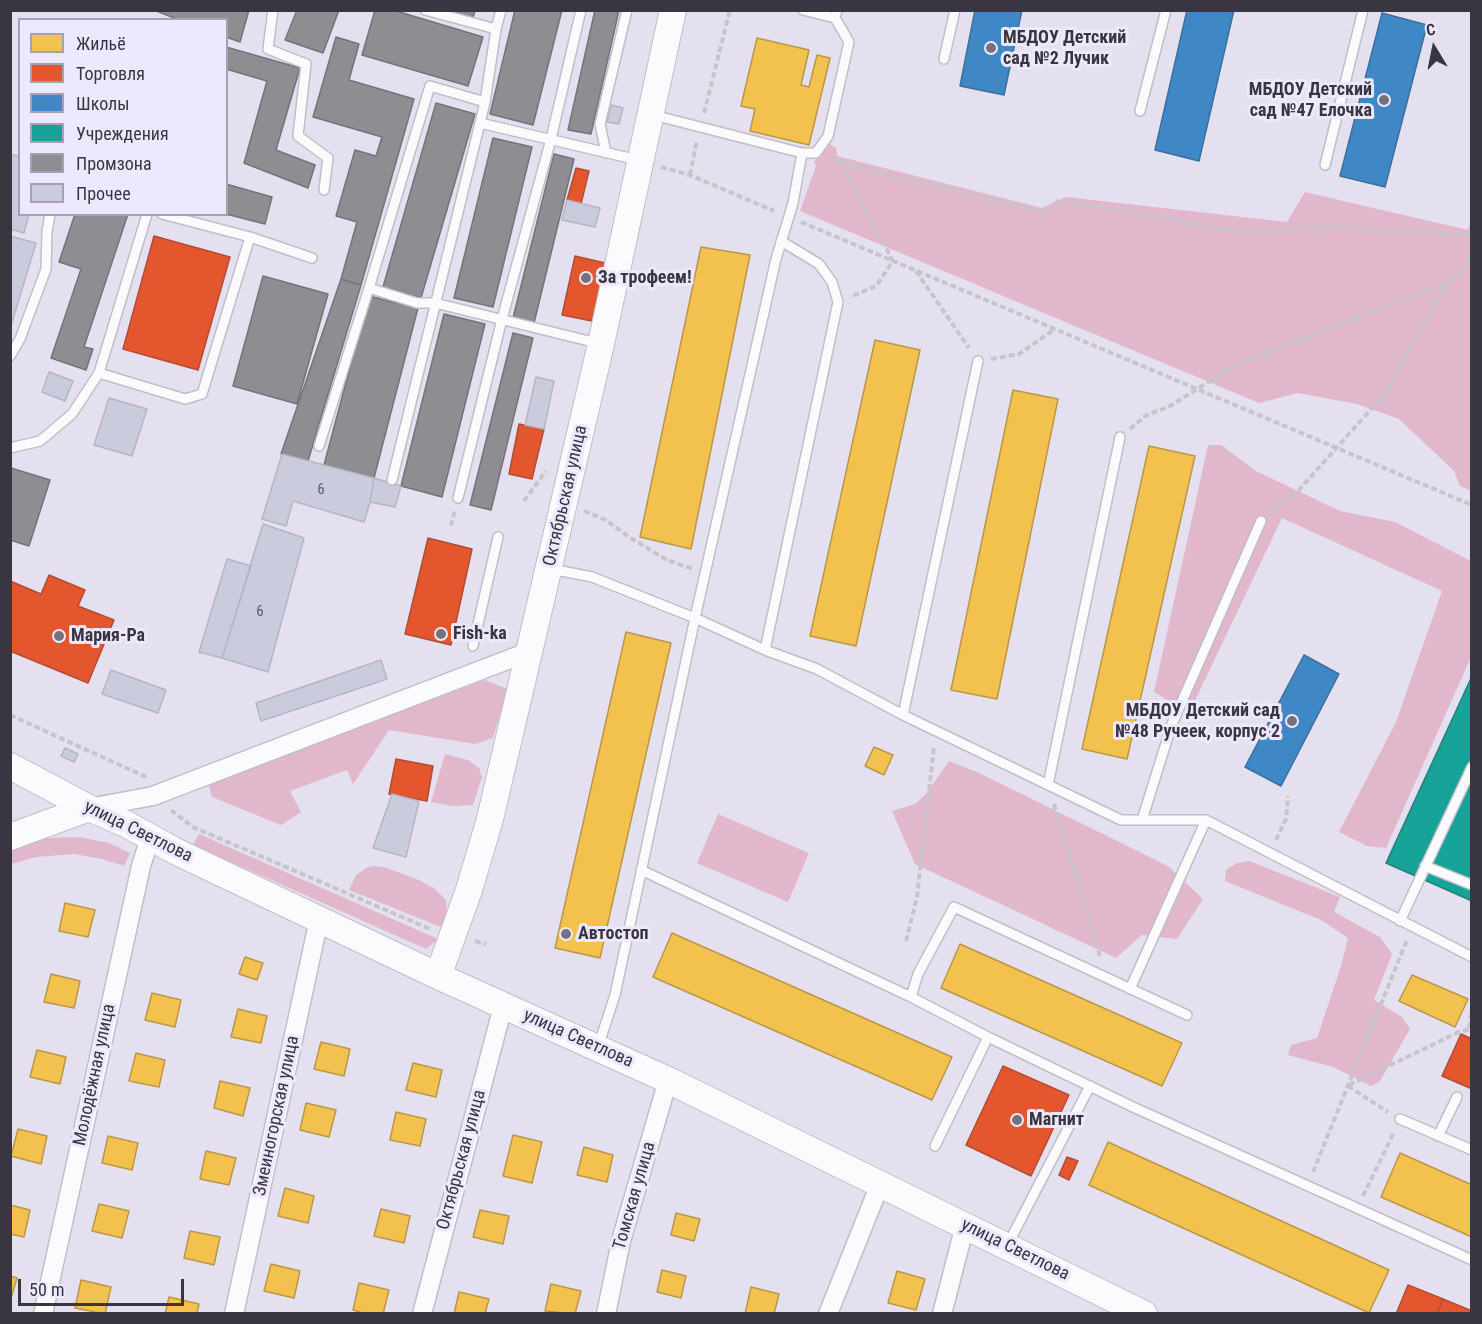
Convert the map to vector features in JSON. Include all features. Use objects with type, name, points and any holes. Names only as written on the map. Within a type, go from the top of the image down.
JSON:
[{"type":"main road","name":"Октябрьская улица","points":[[438,976],[454,935],[489,819],[601,344],[673,10]]},
{"type":"main road","name":"улица Светлова","points":[[10,766],[150,838],[502,1006],[668,1080],[965,1225],[1117,1307],[1144,1314]]},
{"type":"main road","points":[[10,837],[89,808]]},
{"type":"street","points":[[89,808],[153,796],[528,652]]},
{"type":"street","name":"Молодёжная улица","points":[[43,1314],[141,866],[150,838]]},
{"type":"street","name":"Змеиногорская улица","points":[[234,1314],[319,919]]},
{"type":"street","name":"Октябрьская улица","points":[[422,1314],[502,1006]]},
{"type":"street","name":"Томская улица","points":[[606,1314],[621,1241],[668,1080]]},
{"type":"street","points":[[828,1314],[880,1184]]},
{"type":"street","points":[[942,1314],[965,1225]]},
{"type":"lane","points":[[273,10],[268,50],[306,64],[298,136],[328,158],[324,190]]},
{"type":"lane","points":[[424,10],[496,29]]},
{"type":"lane","points":[[392,480],[485,102],[501,10]]},
{"type":"lane","points":[[458,498],[502,319],[551,140],[581,10]]},
{"type":"lane","points":[[606,153],[600,124],[627,10]]},
{"type":"lane","points":[[651,114],[802,153],[816,153],[828,136],[849,42],[836,14],[803,10]]},
{"type":"lane","points":[[944,59],[954,10]]},
{"type":"lane","points":[[1140,111],[1166,10]]},
{"type":"lane","points":[[1325,165],[1364,10]]},
{"type":"lane","points":[[319,446],[430,86],[485,102]]},
{"type":"lane","points":[[480,123],[640,160]]},
{"type":"lane","points":[[598,1047],[615,995],[695,618],[802,153]]},
{"type":"lane","points":[[10,356],[20,339],[46,269],[50,216]]},
{"type":"lane","points":[[10,448],[40,441],[72,414],[99,373],[146,216]]},
{"type":"lane","points":[[170,216],[250,237],[312,258]]},
{"type":"lane","points":[[99,373],[185,399],[202,394],[250,237]]},
{"type":"lane","points":[[765,650],[838,302],[832,282],[819,264],[781,241]]},
{"type":"lane","points":[[369,288],[417,303],[435,303],[601,344]]},
{"type":"lane","points":[[903,715],[978,362]]},
{"type":"lane","points":[[1048,785],[1120,437]]},
{"type":"lane","points":[[1142,820],[1172,724],[1260,521]]},
{"type":"lane","points":[[473,646],[498,537]]},
{"type":"lane","points":[[549,568],[592,577],[695,618],[765,650],[817,669],[903,715],[1121,820],[1206,820],[1472,957]]},
{"type":"lane","points":[[1400,921],[1472,767]]},
{"type":"lane","points":[[1130,989],[1206,820]]},
{"type":"lane","points":[[1425,866],[1472,885]]},
{"type":"lane","points":[[641,870],[911,997],[1090,1086],[1307,1187],[1472,1260]]},
{"type":"lane","points":[[911,997],[918,974],[954,907],[1187,1015]]},
{"type":"lane","points":[[935,1146],[988,1037]]},
{"type":"lane","points":[[1007,1246],[1090,1086]]},
{"type":"lane","points":[[1438,1136],[1457,1097]]},
{"type":"lane","points":[[1400,1119],[1472,1150]]},
{"type":"path","points":[[690,175],[730,10]]},
{"type":"path","points":[[816,153],[860,168],[1045,213],[1059,200],[1238,232],[1328,227],[1472,237],[1469,265],[1447,283],[1237,364],[1170,406],[1145,416],[1120,437]]},
{"type":"path","points":[[640,160],[690,175],[1472,505]]},
{"type":"path","points":[[840,161],[893,261]]},
{"type":"path","points":[[838,302],[876,286],[893,261]]},
{"type":"path","points":[[915,270],[978,362],[1019,354],[1055,329]]},
{"type":"path","points":[[1260,521],[1299,490],[1382,397],[1447,283]]},
{"type":"path","points":[[524,501],[548,467]]},
{"type":"path","points":[[564,502],[606,520],[628,537],[667,560],[705,573]]},
{"type":"path","points":[[10,716],[98,754]]},
{"type":"path","points":[[906,941],[917,897],[935,730]]},
{"type":"path","points":[[1048,785],[1107,978]]},
{"type":"path","points":[[1269,852],[1286,819],[1288,796]]},
{"type":"path","points":[[193,827],[423,926],[486,944]]},
{"type":"path","points":[[1307,1187],[1412,927]]},
{"type":"path","points":[[1348,1086],[1470,1028],[1472,1009]]},
{"type":"path","points":[[1348,1086],[1400,1119],[1358,1208]]},
{"type":"shaded area","points":[[830,144],[836,148],[837,156],[1042,208],[1066,197],[1287,222],[1305,192],[1468,230],[1471,220],[1471,491],[1460,486],[1454,471],[1399,419],[1357,404],[1298,393],[1259,403],[800,211],[816,166],[814,162]]},
{"type":"shaded area","points":[[1208,445],[1221,445],[1256,471],[1340,511],[1395,522],[1471,561],[1471,657],[1386,848],[1367,846],[1339,832],[1396,722],[1442,591],[1282,518],[1189,713],[1154,692]]},
{"type":"shaded area","points":[[485,680],[507,689],[493,738],[475,744],[389,730],[353,784],[347,770],[290,791],[301,812],[281,825],[212,797],[208,782]]},
{"type":"shaded area","points":[[445,754],[468,760],[479,768],[482,777],[473,805],[452,806],[431,802]]},
{"type":"shaded area","points":[[949,761],[977,772],[1168,866],[1203,899],[1177,939],[1142,935],[1116,958],[915,864],[892,811],[915,804],[926,794]]},
{"type":"shaded area","points":[[718,814],[809,853],[788,902],[697,863]]},
{"type":"shaded area","points":[[199,834],[438,939],[426,949],[193,845]]},
{"type":"shaded area","points":[[79,837],[109,843],[130,853],[124,866],[74,854],[36,857],[11,864],[11,846],[47,838]]},
{"type":"shaded area","points":[[1249,861],[1340,897],[1334,912],[1380,937],[1392,954],[1374,1000],[1402,1017],[1410,1029],[1380,1081],[1371,1086],[1333,1067],[1288,1055],[1291,1045],[1317,1038],[1348,938],[1321,920],[1225,881],[1226,870],[1237,863]]},
{"type":"shaded area","points":[[375,866],[419,880],[435,889],[446,900],[447,919],[443,928],[349,890],[356,875],[368,867]]},
{"type":"building: Жильё","points":[[757,38],[809,50],[801,85],[809,87],[817,55],[830,58],[809,145],[750,131],[755,109],[741,106]]},
{"type":"building: Жильё","points":[[701,247],[750,255],[691,549],[640,537]]},
{"type":"building: Жильё","points":[[875,340],[920,350],[856,646],[810,636]]},
{"type":"building: Жильё","points":[[1013,390],[1058,399],[997,699],[951,690]]},
{"type":"building: Жильё","points":[[1149,446],[1195,456],[1127,759],[1082,749]]},
{"type":"building: Жильё","points":[[626,632],[671,643],[600,958],[555,948]]},
{"type":"building: Жильё","points":[[874,747],[893,755],[884,775],[865,766]]},
{"type":"building: Жильё","points":[[65,903],[95,910],[88,937],[59,931]]},
{"type":"building: Жильё","points":[[672,933],[952,1057],[932,1100],[653,977]]},
{"type":"building: Жильё","points":[[960,944],[1182,1043],[1162,1086],[941,988]]},
{"type":"building: Жильё","points":[[245,957],[263,963],[257,980],[239,974]]},
{"type":"building: Жильё","points":[[51,974],[80,981],[74,1008],[44,1002]]},
{"type":"building: Жильё","points":[[1412,975],[1468,999],[1455,1027],[1399,1001]]},
{"type":"building: Жильё","points":[[152,993],[181,1000],[175,1027],[145,1020]]},
{"type":"building: Жильё","points":[[238,1009],[267,1016],[261,1043],[231,1037]]},
{"type":"building: Жильё","points":[[321,1042],[350,1049],[344,1076],[314,1069]]},
{"type":"building: Жильё","points":[[37,1050],[66,1057],[60,1084],[30,1077]]},
{"type":"building: Жильё","points":[[136,1053],[165,1060],[159,1087],[129,1081]]},
{"type":"building: Жильё","points":[[413,1063],[442,1070],[436,1097],[406,1090]]},
{"type":"building: Жильё","points":[[220,1081],[250,1088],[243,1116],[214,1108]]},
{"type":"building: Жильё","points":[[306,1103],[336,1110],[329,1137],[300,1130]]},
{"type":"building: Жильё","points":[[396,1112],[426,1119],[420,1146],[390,1140]]},
{"type":"building: Жильё","points":[[18,1129],[47,1136],[41,1164],[11,1156]]},
{"type":"building: Жильё","points":[[513,1135],[542,1142],[532,1183],[503,1176]]},
{"type":"building: Жильё","points":[[108,1136],[138,1143],[132,1170],[102,1163]]},
{"type":"building: Жильё","points":[[1108,1142],[1389,1270],[1369,1313],[1089,1185]]},
{"type":"building: Жильё","points":[[584,1147],[613,1155],[607,1182],[577,1175]]},
{"type":"building: Жильё","points":[[206,1151],[236,1158],[229,1185],[200,1179]]},
{"type":"building: Жильё","points":[[1400,1153],[1472,1185],[1472,1237],[1381,1197]]},
{"type":"building: Жильё","points":[[285,1188],[314,1196],[308,1223],[278,1216]]},
{"type":"building: Жильё","points":[[99,1204],[129,1211],[122,1238],[92,1231]]},
{"type":"building: Жильё","points":[[10,1205],[30,1210],[24,1237],[10,1234]]},
{"type":"building: Жильё","points":[[381,1209],[410,1216],[404,1243],[374,1236]]},
{"type":"building: Жильё","points":[[480,1210],[509,1216],[503,1244],[473,1237]]},
{"type":"building: Жильё","points":[[676,1213],[700,1219],[694,1241],[671,1235]]},
{"type":"building: Жильё","points":[[190,1231],[220,1237],[214,1265],[184,1258]]},
{"type":"building: Жильё","points":[[271,1264],[300,1271],[294,1298],[264,1291]]},
{"type":"building: Жильё","points":[[662,1270],[686,1276],[681,1298],[657,1292]]},
{"type":"building: Жильё","points":[[897,1271],[925,1279],[916,1310],[888,1303]]},
{"type":"building: Жильё","points":[[10,1276],[17,1278],[10,1302]]},
{"type":"building: Жильё","points":[[81,1280],[111,1287],[105,1314],[75,1308]]},
{"type":"building: Жильё","points":[[359,1283],[389,1290],[383,1314],[366,1314],[353,1310]]},
{"type":"building: Жильё","points":[[551,1284],[581,1291],[575,1314],[545,1311]]},
{"type":"building: Жильё","points":[[751,1287],[779,1294],[774,1314],[745,1314]]},
{"type":"building: Жильё","points":[[459,1292],[489,1299],[485,1314],[454,1314]]},
{"type":"building: Жильё","points":[[169,1297],[199,1304],[197,1314],[165,1314]]},
{"type":"building: Торговля","points":[[576,168],[589,171],[581,204],[567,200]]},
{"type":"building: Торговля","points":[[154,236],[230,257],[198,370],[123,349]]},
{"type":"building: Торговля","name":"За трофеем!","points":[[575,256],[605,263],[592,321],[562,315]]},
{"type":"building: Торговля","points":[[519,424],[544,429],[532,479],[509,474]]},
{"type":"building: Торговля","points":[[428,538],[472,549],[451,645],[405,634]]},
{"type":"building: Торговля","name":"Мария-Ра","points":[[49,575],[85,590],[78,606],[114,620],[88,683],[10,651],[10,581],[41,594]]},
{"type":"building: Торговля","points":[[396,759],[433,766],[427,801],[389,794]]},
{"type":"building: Торговля","points":[[1461,1034],[1472,1039],[1472,1089],[1442,1076]]},
{"type":"building: Торговля","name":"Магнит","points":[[1003,1066],[1069,1095],[1031,1176],[966,1145]]},
{"type":"building: Торговля","points":[[1067,1157],[1078,1161],[1069,1180],[1059,1175]]},
{"type":"building: Торговля","points":[[1408,1285],[1443,1299],[1437,1314],[1396,1314]]},
{"type":"building: Торговля","points":[[1443,1299],[1472,1311],[1472,1314],[1437,1314]]},
{"type":"building: Школы","name":"МБДОУ Детский сад №2 Лучик","points":[[975,10],[1022,10],[1004,95],[960,86]]},
{"type":"building: Школы","points":[[1187,10],[1234,10],[1199,161],[1155,150]]},
{"type":"building: Школы","name":"МБДОУ Детский сад №47 Елочка","points":[[1382,13],[1427,25],[1385,187],[1340,176]]},
{"type":"building: Школы","name":"МБДОУ Детский сад №48 Ручеек, корпус 2","points":[[1304,655],[1339,674],[1281,786],[1245,767]]},
{"type":"building: Учреждения","points":[[1472,676],[1472,901],[1386,863]]},
{"type":"building: Промзона","points":[[154,10],[249,10],[240,42],[228,38],[228,18],[174,18]]},
{"type":"building: Промзона","points":[[297,10],[339,10],[323,53],[285,40]]},
{"type":"building: Промзона","points":[[375,10],[393,10],[483,37],[468,86],[362,55]]},
{"type":"building: Промзона","points":[[448,10],[475,10],[473,18]]},
{"type":"building: Промзона","points":[[515,10],[562,10],[533,125],[490,114]]},
{"type":"building: Промзона","points":[[595,10],[619,10],[591,134],[568,130]]},
{"type":"building: Промзона","points":[[336,37],[359,44],[349,80],[414,99],[361,285],[341,279],[357,222],[336,216],[355,150],[376,156],[382,137],[313,117]]},
{"type":"building: Промзона","points":[[228,48],[300,68],[276,150],[315,165],[308,188],[244,163],[267,81],[228,70]]},
{"type":"building: Промзона","points":[[436,103],[475,114],[421,298],[383,287]]},
{"type":"building: Промзона","points":[[493,138],[532,147],[493,307],[454,298]]},
{"type":"building: Промзона","points":[[554,154],[574,159],[534,323],[513,318]]},
{"type":"building: Промзона","points":[[228,185],[272,197],[265,224],[228,215]]},
{"type":"building: Промзона","points":[[74,216],[127,216],[84,347],[93,349],[86,370],[51,358],[81,269],[59,262]]},
{"type":"building: Промзона","points":[[263,276],[328,294],[297,404],[233,386]]},
{"type":"building: Промзона","points":[[341,279],[361,285],[308,461],[281,454]]},
{"type":"building: Промзона","points":[[369,296],[418,308],[374,478],[324,465]]},
{"type":"building: Промзона","points":[[444,314],[485,324],[442,497],[401,486]]},
{"type":"building: Промзона","points":[[513,333],[533,338],[491,510],[470,505]]},
{"type":"building: Промзона","points":[[11,468],[50,480],[29,546],[10,540]]},
{"type":"building: Прочее","points":[[611,105],[623,108],[619,124],[607,122]]},
{"type":"building: Прочее","points":[[10,154],[18,156],[18,216],[28,216],[24,233],[10,229]]},
{"type":"building: Прочее","points":[[567,200],[600,208],[595,227],[562,220]]},
{"type":"building: Прочее","points":[[10,236],[36,243],[10,329]]},
{"type":"building: Прочее","points":[[49,372],[73,381],[65,401],[42,392]]},
{"type":"building: Прочее","points":[[536,377],[554,381],[544,429],[525,425]]},
{"type":"building: Прочее","points":[[109,398],[147,409],[132,456],[94,445]]},
{"type":"building: Прочее","points":[[282,454],[374,478],[364,522],[293,501],[286,526],[262,519]]},
{"type":"building: Прочее","points":[[374,478],[401,486],[395,507],[370,502]]},
{"type":"building: Прочее","points":[[263,524],[304,538],[268,672],[222,658]]},
{"type":"building: Прочее","points":[[227,559],[251,566],[222,658],[199,652]]},
{"type":"building: Прочее","points":[[381,660],[387,679],[261,721],[256,703]]},
{"type":"building: Прочее","points":[[111,670],[166,690],[158,713],[102,694]]},
{"type":"building: Прочее","points":[[65,748],[78,754],[74,762],[61,756]]},
{"type":"building: Прочее","points":[[392,794],[419,801],[406,857],[373,848]]},
{"type":"place","name":"МБДОУ Детский сад №2 Лучик","points":[[991,48]]},
{"type":"place","name":"МБДОУ Детский сад №47 Елочка","points":[[1384,100]]},
{"type":"place","name":"За трофеем!","points":[[586,278]]},
{"type":"place","name":"Fish-ka","points":[[441,634]]},
{"type":"place","name":"Мария-Ра","points":[[59,636]]},
{"type":"place","name":"МБДОУ Детский сад №48 Ручеек, корпус 2","points":[[1292,721]]},
{"type":"place","name":"Автостоп","points":[[566,934]]},
{"type":"place","name":"Магнит","points":[[1017,1120]]}]
